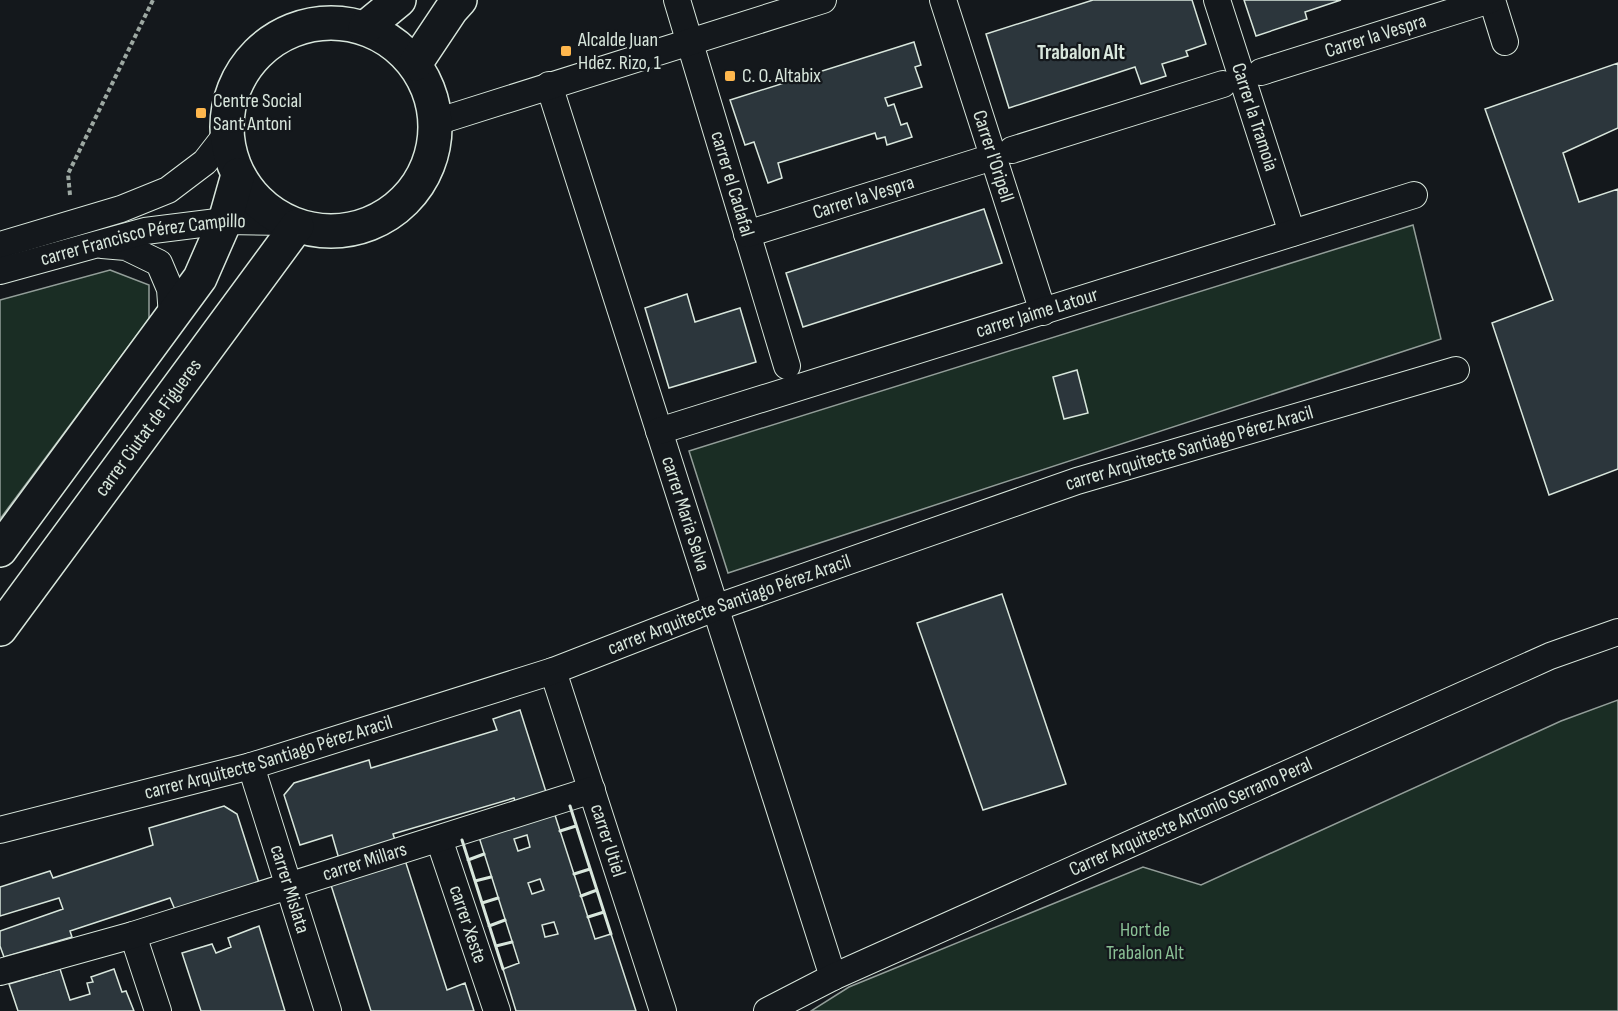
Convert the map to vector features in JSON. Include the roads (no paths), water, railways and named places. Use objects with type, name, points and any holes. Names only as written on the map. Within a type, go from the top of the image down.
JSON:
[{"type":"main road","points":[[365,28],[399,0]]},
{"type":"main road","points":[[415,64],[460,0]]},
{"type":"main road","points":[[332,22],[365,28],[394,43],[415,64],[434,105],[435,139],[428,166],[414,191],[391,213],[352,230],[325,231],[292,224],[266,208],[249,192],[231,161],[226,135],[226,118],[238,77],[263,47],[291,30],[332,22]]},
{"type":"main road","points":[[0,550],[200,278],[225,221],[238,175]]},
{"type":"main road","name":"carrer Ciutat de Figueres","points":[[0,629],[292,224]]},
{"type":"street","name":"carrer el Cadafal","points":[[677,0],[787,366]]},
{"type":"street","points":[[436,122],[823,0]]},
{"type":"street","name":"Carrer l'Oripell","points":[[944,0],[1043,312]]},
{"type":"street","name":"Carrer la Tramoia","points":[[1217,0],[1292,233]]},
{"type":"street","points":[[1491,0],[1505,42]]},
{"type":"street","name":"Carrer la Vespra","points":[[1261,72],[1491,0]]},
{"type":"street","points":[[1012,150],[1223,84]]},
{"type":"street","name":"carrer Maria Selva","points":[[549,85],[833,977]]},
{"type":"street","name":"carrer Francisco Pérez Campillo","points":[[0,245],[121,210],[168,190],[205,162],[226,135]]},
{"type":"street","name":"Carrer la Vespra","points":[[747,234],[980,161]]},
{"type":"street","name":"carrer Jaime Latour","points":[[659,431],[1414,195]]},
{"type":"street","name":"carrer Francisco Pérez Campillo","points":[[0,271],[145,231],[225,221],[292,224]]},
{"type":"street","points":[[90,245],[126,247],[159,263],[170,289],[172,316]]},
{"type":"street","name":"carrer Arquitecte Santiago Pérez Aracil","points":[[0,830],[251,766],[553,670],[715,608],[1077,481],[1456,370]]},
{"type":"street","name":"Carrer Arquitecte Antonio Serrano Peral","points":[[767,1011],[833,977],[1528,665],[1618,632]]},
{"type":"street","name":"carrer Utiel","points":[[553,670],[663,1011]]},
{"type":"street","name":"carrer Mislata","points":[[251,766],[328,1011]]},
{"type":"street","name":"carrer Millars","points":[[0,972],[133,935],[592,790]]},
{"type":"street","name":"carrer Xeste","points":[[439,839],[497,1011]]},
{"type":"street","points":[[133,935],[158,1011]]},
{"type":"place","name":"Alcalde Juan Hdez. Rizo, 1","points":[[566,51]]},
{"type":"place","name":"C. O. Altabix","points":[[730,76]]},
{"type":"place","name":"Centre Social Sant Antoni","points":[[201,113]]},
{"type":"district","name":"Trabalon Alt","points":[[1081,52]]},
{"type":"park label","name":"Hort de Trabalon Alt","points":[[1145,942]]}]
